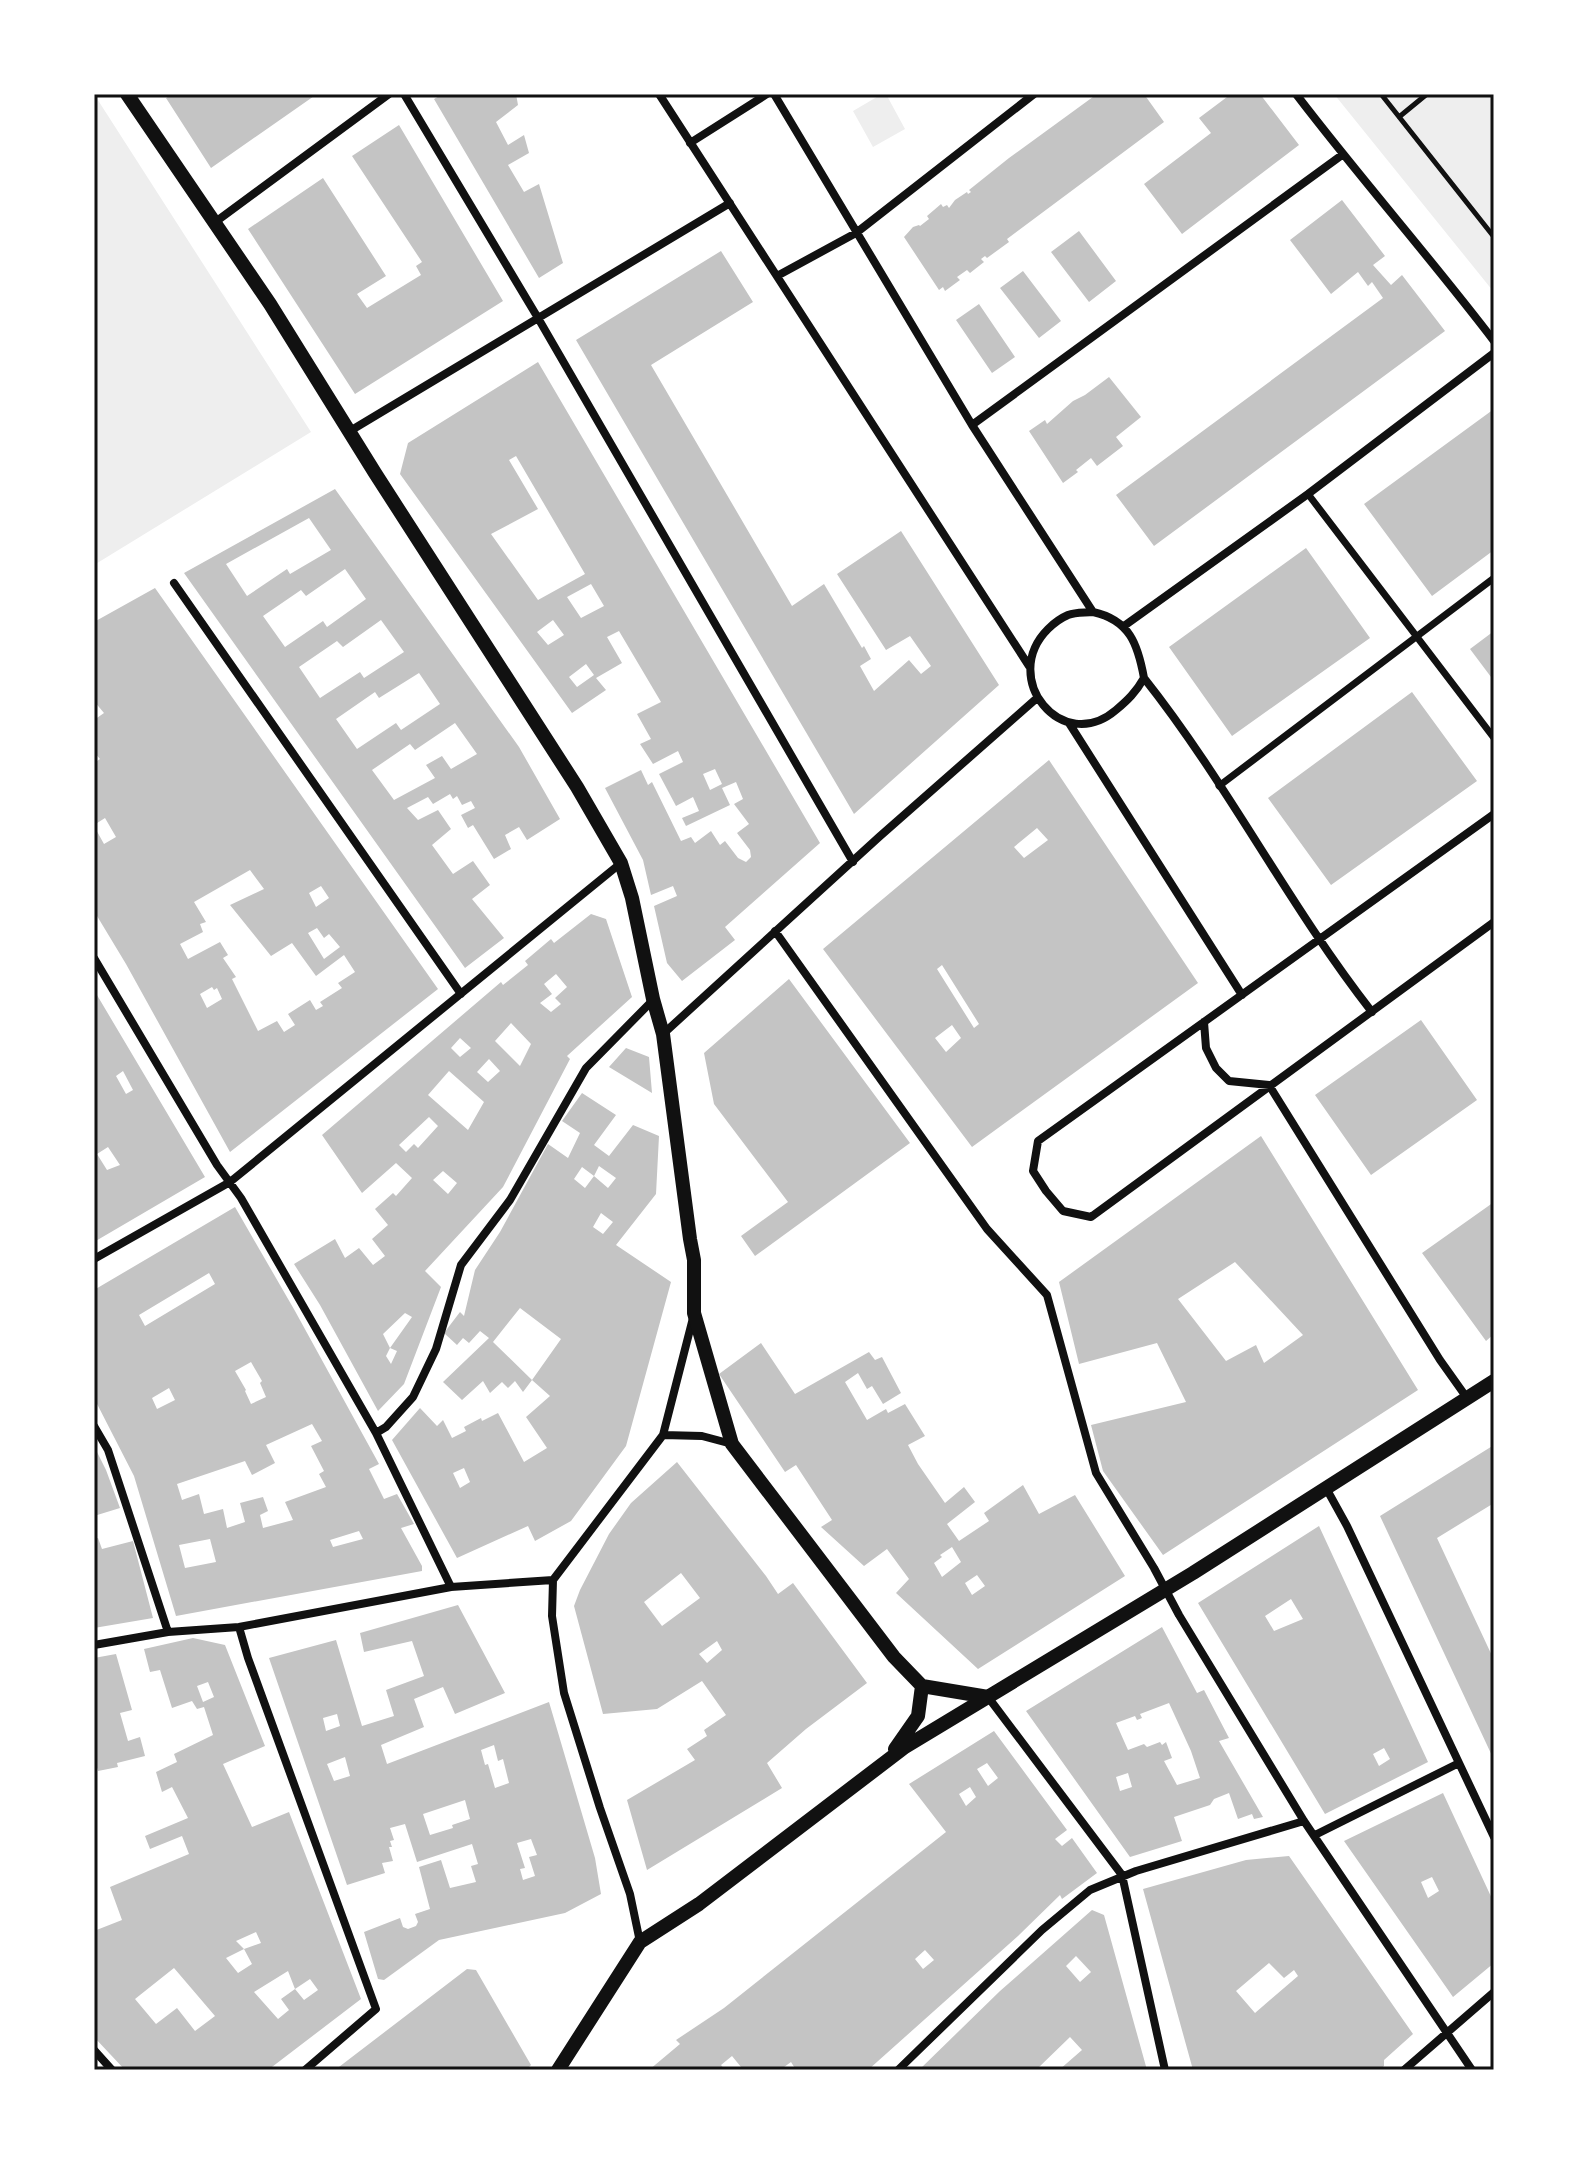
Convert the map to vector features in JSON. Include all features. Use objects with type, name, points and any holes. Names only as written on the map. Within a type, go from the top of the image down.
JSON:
[{"type":"street","points":[[127,94],[270,304],[577,787],[621,863],[632,898],[663,1034],[694,1260],[694,1313],[663,1435],[553,1580],[552,1616],[564,1693],[630,1894],[640,1942]]},
{"type":"street","points":[[214,223],[389,94]]},
{"type":"street","points":[[404,94],[538,318],[853,862]]},
{"type":"street","points":[[659,94],[1029,666],[1037,698],[1050,713],[1069,723],[1091,725],[1113,713],[1135,694],[1144,678]]},
{"type":"street","points":[[690,143],[767,94]]},
{"type":"street","points":[[774,94],[972,425],[1093,612]]},
{"type":"street","points":[[777,276],[856,233],[1034,94]]},
{"type":"street","points":[[1296,94],[1494,341]]},
{"type":"street","points":[[972,425],[1342,155]]},
{"type":"street","points":[[350,431],[730,203]]},
{"type":"street","points":[[1124,626],[1308,494],[1494,353]]},
{"type":"street","points":[[1308,494],[1494,738]]},
{"type":"street","points":[[1219,786],[1494,578]]},
{"type":"street","points":[[174,583],[461,994]]},
{"type":"street","points":[[1029,666],[1037,640],[1055,622],[1070,614],[1103,614],[1124,626],[1139,648],[1144,678],[1372,1012]]},
{"type":"street","points":[[663,1034],[1037,698]]},
{"type":"street","points":[[1069,723],[1242,995]]},
{"type":"street","points":[[1494,814],[1038,1141],[1033,1171],[1063,1211],[1091,1217],[1494,922]]},
{"type":"street","points":[[94,1259],[230,1182],[621,863]]},
{"type":"street","points":[[775,931],[987,1229],[1047,1295],[1096,1473],[1304,1821],[1472,2070]]},
{"type":"street","points":[[94,958],[217,1165],[241,1198],[376,1433],[451,1587]]},
{"type":"street","points":[[376,1433],[386,1427],[413,1397],[436,1349],[461,1265],[510,1200],[586,1068],[653,999]]},
{"type":"street","points":[[1204,1022],[1206,1048],[1216,1068],[1229,1081],[1269,1085]]},
{"type":"street","points":[[1269,1085],[1440,1360],[1467,1398]]},
{"type":"street","points":[[694,1313],[732,1444],[877,1635],[922,1686],[988,1697],[1122,1875],[1165,2070]]},
{"type":"street","points":[[559,2070],[640,1942],[699,1904],[905,1747],[1193,1573],[1494,1381]]},
{"type":"street","points":[[94,1426],[108,1450],[168,1632]]},
{"type":"street","points":[[663,1435],[702,1436],[732,1444]]},
{"type":"street","points":[[1326,1487],[1494,1837]]},
{"type":"street","points":[[94,1645],[168,1632],[239,1627],[451,1587],[553,1580]]},
{"type":"street","points":[[239,1627],[376,2009],[305,2070]]},
{"type":"street","points":[[880,1767],[918,1716],[922,1686]]},
{"type":"street","points":[[1315,1835],[1459,1763]]},
{"type":"street","points":[[898,2070],[1042,1930],[1090,1890],[1122,1875],[1304,1821]]},
{"type":"street","points":[[1404,2070],[1494,1992]]},
{"type":"street","points":[[94,2050],[112,2070]]},
{"type":"path","points":[[1381,94],[1494,237]]},
{"type":"path","points":[[1399,117],[1427,94]]},
{"type":"shaded area","points":[[94,94],[311,432],[94,565]]},
{"type":"shaded area","points":[[886,94],[905,129],[873,147],[853,111]]},
{"type":"shaded area","points":[[1334,94],[1494,94],[1493,291]]},
{"type":"building","points":[[173,94],[317,94],[211,168],[166,98]]},
{"type":"building","points":[[443,94],[516,94],[518,105],[496,122],[508,145],[524,135],[529,153],[508,165],[524,192],[539,184],[563,263],[539,278],[434,99]]},
{"type":"building","points":[[1097,94],[1144,94],[1164,122],[1007,239],[1009,242],[981,259],[984,262],[970,273],[967,270],[957,277],[960,280],[945,291],[943,287],[939,290],[904,237],[913,227],[929,219],[927,216],[941,204],[949,208],[1009,158]]},
{"type":"building","points":[[1231,94],[1260,94],[1299,145],[1182,234],[1144,184],[1211,133],[1199,118]]},
{"type":"building","points":[[399,125],[503,301],[355,394],[248,229],[323,178],[386,276],[357,294],[367,308],[421,275],[416,266],[422,262],[352,156]]},
{"type":"building","points":[[1342,200],[1385,256],[1373,265],[1391,285],[1402,275],[1445,331],[1154,546],[1116,495],[1383,298],[1372,282],[1368,286],[1358,272],[1331,294],[1290,240]]},
{"type":"building","points":[[1079,231],[1116,281],[1089,302],[1051,252]]},
{"type":"building","points":[[721,251],[753,302],[651,365],[792,606],[824,584],[871,659],[860,666],[874,691],[909,660],[921,674],[931,666],[910,636],[886,650],[837,574],[901,531],[999,685],[854,814],[576,340]]},
{"type":"building","points":[[1023,271],[1061,321],[1039,338],[1000,288]]},
{"type":"building","points":[[979,304],[1015,357],[992,373],[956,320]]},
{"type":"building","points":[[538,362],[820,843],[725,927],[735,940],[682,981],[667,963],[654,906],[677,896],[673,886],[651,895],[643,860],[605,788],[641,770],[648,785],[652,782],[681,841],[691,837],[695,843],[711,831],[720,845],[725,841],[738,858],[746,862],[751,857],[750,850],[737,833],[749,824],[734,804],[743,799],[736,782],[722,788],[730,805],[686,826],[682,818],[699,811],[693,797],[676,806],[659,774],[683,762],[678,751],[653,764],[640,744],[651,739],[637,714],[661,702],[619,631],[607,637],[622,663],[596,678],[606,690],[572,713],[400,474],[408,443]],"holes":[[[516,456],[585,574],[538,600],[491,534],[538,509],[509,460]],[[591,584],[604,606],[581,618],[567,597]],[[553,620],[564,635],[548,645],[537,632]],[[586,664],[594,675],[577,687],[569,677]],[[715,769],[722,784],[710,790],[703,774]]]},
{"type":"building","points":[[1109,377],[1141,417],[1116,437],[1123,446],[1097,466],[1091,458],[1063,483],[1029,431],[1045,420],[1047,424],[1073,401]]},
{"type":"building","points":[[1494,409],[1494,550],[1432,596],[1364,504]]},
{"type":"building","points":[[335,489],[519,747],[560,819],[527,840],[519,827],[505,835],[511,849],[494,859],[473,825],[468,828],[461,815],[475,808],[471,801],[462,805],[457,796],[453,799],[450,794],[433,804],[428,797],[407,808],[418,820],[438,810],[451,829],[432,845],[453,874],[473,861],[490,885],[472,899],[504,938],[465,968],[184,573]],"holes":[[[309,518],[331,550],[290,574],[287,569],[247,596],[226,564]],[[345,569],[366,599],[327,627],[323,621],[285,647],[263,616],[301,590],[306,596]],[[381,620],[404,652],[364,678],[360,672],[320,698],[299,667],[337,641],[343,647]],[[419,673],[440,704],[401,730],[396,723],[357,749],[336,719],[375,692],[379,698]],[[455,723],[477,754],[451,769],[442,756],[426,765],[435,778],[394,800],[372,770],[410,744],[415,750]]]},
{"type":"building","points":[[1306,548],[1370,638],[1232,736],[1169,647]]},
{"type":"building","points":[[155,588],[438,989],[230,1152],[94,911],[94,826],[104,844],[116,837],[105,818],[94,825],[94,807],[97,805],[94,799],[94,763],[100,759],[94,752],[94,720],[104,713],[94,701],[94,622]],"holes":[[[250,870],[264,889],[230,905],[271,956],[292,943],[316,976],[344,955],[355,972],[338,983],[342,988],[320,1002],[323,1006],[316,1010],[310,1000],[288,1014],[295,1025],[284,1032],[277,1021],[258,1031],[232,979],[236,977],[223,958],[228,955],[220,942],[188,959],[180,944],[203,932],[200,924],[206,922],[194,902]],[[321,886],[329,898],[316,907],[309,893]],[[317,928],[324,938],[329,934],[340,947],[324,959],[308,933]],[[212,987],[214,990],[217,988],[222,999],[207,1008],[200,994]]]},
{"type":"building","points":[[1494,631],[1494,681],[1470,649]]},
{"type":"building","points":[[1412,692],[1477,781],[1331,885],[1268,798]]},
{"type":"building","points":[[1049,760],[1198,983],[972,1147],[823,949]],"holes":[[[1037,828],[1048,840],[1024,858],[1014,847]],[[942,965],[979,1024],[974,1028],[937,969]],[[952,1025],[961,1038],[946,1052],[935,1038]]]},
{"type":"building","points":[[591,914],[606,919],[632,997],[567,1056],[570,1059],[503,1187],[425,1271],[441,1287],[404,1384],[378,1411],[294,1264],[335,1239],[345,1258],[359,1248],[373,1265],[385,1256],[372,1239],[388,1225],[375,1209],[393,1193],[396,1196],[412,1178],[396,1163],[362,1193],[322,1135],[501,982],[503,985],[528,965],[525,961],[551,939],[554,943]],"holes":[[[556,974],[567,987],[555,998],[561,1004],[551,1012],[540,1003],[552,994],[544,984]],[[511,1023],[531,1044],[520,1066],[495,1041]],[[460,1038],[471,1048],[460,1057],[451,1048]],[[489,1059],[500,1071],[488,1082],[477,1072]],[[449,1071],[484,1102],[468,1130],[428,1095]],[[429,1117],[438,1126],[418,1148],[414,1144],[406,1152],[399,1145]],[[443,1171],[457,1183],[448,1194],[433,1180]],[[405,1313],[412,1317],[390,1348],[383,1334]],[[390,1348],[397,1351],[391,1364],[386,1356]]]},
{"type":"building","points":[[789,979],[910,1143],[755,1256],[741,1236],[788,1202],[714,1104],[704,1053]]},
{"type":"building","points":[[94,990],[205,1177],[94,1242]],"holes":[[[123,1071],[133,1090],[126,1094],[116,1076]],[[108,1147],[120,1165],[107,1170],[97,1154]]]},
{"type":"building","points":[[1421,1020],[1477,1100],[1371,1175],[1315,1095]]},
{"type":"building","points":[[626,1048],[649,1057],[652,1093],[609,1067]]},
{"type":"building","points":[[582,1093],[616,1115],[594,1145],[609,1156],[633,1125],[659,1136],[656,1194],[616,1245],[671,1282],[626,1446],[571,1521],[535,1541],[528,1526],[457,1558],[392,1440],[420,1408],[437,1426],[443,1420],[452,1438],[466,1431],[464,1427],[498,1413],[524,1462],[547,1448],[526,1417],[550,1396],[532,1380],[523,1392],[515,1381],[508,1388],[502,1382],[490,1393],[483,1381],[462,1400],[443,1382],[489,1338],[480,1331],[469,1343],[463,1338],[457,1345],[444,1333],[460,1312],[464,1316],[475,1270],[500,1232],[548,1144],[568,1158],[580,1133],[562,1121]],"holes":[[[599,1166],[616,1178],[608,1188],[594,1176]],[[582,1167],[594,1176],[585,1188],[574,1179]],[[601,1213],[613,1222],[603,1234],[593,1227]],[[520,1308],[561,1339],[532,1380],[493,1342]],[[464,1468],[470,1482],[460,1488],[453,1473]]]},
{"type":"building","points":[[1261,1136],[1418,1390],[1163,1555],[1103,1471],[1091,1425],[1186,1402],[1157,1343],[1079,1364],[1059,1282]],"holes":[[[1235,1262],[1303,1335],[1264,1363],[1256,1345],[1226,1361],[1178,1299]]]},
{"type":"building","points":[[1494,1202],[1494,1334],[1486,1341],[1422,1253]]},
{"type":"building","points":[[235,1207],[379,1464],[369,1469],[384,1499],[397,1494],[414,1524],[401,1528],[422,1571],[176,1616],[134,1476],[94,1398],[94,1290]],"holes":[[[209,1273],[215,1284],[145,1326],[139,1315]],[[251,1362],[262,1381],[260,1383],[266,1397],[251,1404],[235,1371]],[[169,1388],[175,1400],[157,1409],[152,1398]],[[312,1424],[322,1441],[311,1446],[324,1471],[319,1474],[326,1487],[285,1502],[293,1520],[263,1528],[260,1515],[268,1511],[263,1497],[240,1503],[245,1522],[227,1528],[223,1509],[204,1514],[199,1494],[182,1500],[177,1484],[245,1461],[252,1475],[275,1463],[266,1445]],[[359,1531],[363,1539],[333,1547],[330,1540]],[[210,1539],[216,1562],[185,1568],[179,1545]]]},
{"type":"building","points":[[761,1343],[795,1394],[869,1352],[875,1360],[882,1357],[901,1393],[883,1404],[872,1386],[867,1389],[858,1373],[845,1382],[867,1420],[886,1409],[888,1413],[905,1404],[925,1436],[908,1445],[945,1503],[964,1487],[975,1502],[947,1524],[959,1541],[989,1521],[984,1513],[1023,1485],[1039,1514],[1075,1495],[1125,1576],[978,1669],[896,1593],[909,1579],[887,1549],[864,1566],[821,1527],[832,1520],[796,1465],[785,1472],[719,1374]],"holes":[[[952,1547],[961,1562],[942,1577],[934,1563]],[[977,1575],[985,1586],[972,1595],[965,1583]]]},
{"type":"building","points":[[1494,1445],[1494,1503],[1437,1538],[1494,1660],[1494,1760],[1380,1516]]},
{"type":"building","points":[[94,1446],[120,1508],[94,1516]]},
{"type":"building","points":[[677,1462],[778,1594],[793,1583],[867,1683],[767,1763],[782,1788],[647,1870],[627,1800],[695,1760],[687,1749],[707,1736],[704,1730],[726,1715],[702,1681],[657,1709],[603,1714],[574,1606],[609,1534],[631,1503]],"holes":[[[681,1573],[700,1598],[662,1626],[644,1602]],[[717,1641],[722,1650],[707,1663],[699,1654]]]},
{"type":"building","points":[[1319,1526],[1428,1762],[1325,1814],[1198,1603]],"holes":[[[1291,1599],[1303,1619],[1274,1631],[1265,1616]],[[1384,1748],[1390,1759],[1379,1766],[1373,1754]]]},
{"type":"building","points":[[98,1538],[102,1549],[133,1541],[153,1618],[94,1628],[94,1539]]},
{"type":"building","points":[[458,1605],[505,1693],[455,1714],[443,1687],[414,1699],[424,1727],[381,1745],[387,1764],[549,1702],[595,1858],[601,1894],[565,1913],[439,1940],[384,1980],[378,1979],[364,1932],[400,1918],[403,1927],[416,1926],[415,1914],[430,1909],[419,1867],[441,1860],[450,1888],[476,1882],[471,1866],[478,1864],[472,1844],[417,1862],[405,1824],[390,1828],[394,1840],[390,1841],[392,1847],[389,1847],[393,1861],[382,1863],[385,1873],[347,1885],[269,1658],[336,1640],[362,1726],[394,1716],[386,1690],[424,1676],[412,1641],[364,1652],[360,1633]],"holes":[[[337,1714],[340,1726],[326,1731],[323,1718]],[[494,1745],[498,1761],[503,1759],[509,1783],[495,1788],[481,1750]],[[345,1757],[350,1776],[334,1781],[327,1764]],[[465,1800],[470,1819],[430,1835],[423,1814]],[[531,1839],[537,1855],[529,1857],[535,1876],[523,1880],[520,1869],[525,1868],[517,1843]]]},
{"type":"building","points":[[1162,1627],[1197,1693],[1204,1690],[1229,1738],[1219,1741],[1263,1817],[1254,1819],[1252,1814],[1238,1819],[1229,1793],[1214,1799],[1210,1805],[1174,1817],[1182,1841],[1130,1857],[1026,1711]],"holes":[[[1169,1703],[1200,1778],[1177,1785],[1164,1761],[1172,1758],[1166,1742],[1147,1747],[1144,1744],[1128,1750],[1116,1723],[1135,1716],[1137,1720],[1142,1718],[1140,1714]],[[1128,1773],[1132,1787],[1120,1791],[1116,1777]]]},
{"type":"building","points":[[193,1638],[225,1645],[265,1746],[223,1764],[252,1827],[289,1812],[361,1999],[268,2070],[125,2070],[94,2037],[94,1931],[122,1920],[110,1887],[189,1854],[182,1836],[150,1849],[145,1836],[188,1818],[172,1787],[162,1792],[156,1772],[177,1762],[174,1754],[213,1735],[204,1707],[197,1709],[192,1701],[172,1708],[160,1670],[150,1672],[144,1649]],"holes":[[[208,1682],[214,1697],[203,1702],[197,1686]],[[256,1932],[261,1943],[244,1949],[236,1941]],[[244,1949],[252,1964],[238,1973],[226,1958]],[[174,1968],[215,2016],[195,2031],[177,2008],[156,2024],[135,1999]],[[288,1971],[295,1989],[281,1999],[289,2010],[278,2019],[254,1992]],[[310,1979],[318,1990],[304,2000],[295,1989]]]},
{"type":"building","points":[[116,1654],[132,1710],[120,1713],[128,1741],[140,1737],[145,1756],[98,1771],[94,1765],[94,1711],[97,1711],[94,1703],[94,1658]]},
{"type":"building","points":[[994,1731],[1067,1830],[1055,1839],[1062,1846],[1072,1838],[1097,1873],[1062,1899],[1060,1895],[868,2070],[796,2070],[791,2062],[780,2070],[738,2070],[741,2067],[732,2056],[721,2065],[725,2070],[649,2070],[680,2044],[676,2040],[724,2008],[946,1832],[909,1784]],"holes":[[[987,1763],[998,1778],[988,1786],[977,1769]],[[970,1787],[976,1797],[966,1806],[959,1794]],[[925,1950],[934,1960],[923,1969],[915,1959]]]},
{"type":"building","points":[[1443,1793],[1494,1903],[1494,1963],[1453,1997],[1344,1841]],"holes":[[[1432,1877],[1439,1891],[1428,1898],[1421,1882]]]},
{"type":"building","points":[[1289,1856],[1413,2034],[1384,2060],[1380,2070],[1193,2070],[1143,1889],[1246,1860]],"holes":[[[1269,1963],[1284,1978],[1294,1970],[1298,1976],[1255,2013],[1236,1991]]]},
{"type":"building","points":[[1092,1910],[1104,1915],[1147,2070],[1059,2070],[1082,2050],[1070,2037],[1036,2070],[919,2070],[1000,1991]],"holes":[[[1076,1956],[1091,1972],[1080,1982],[1066,1966]]]},
{"type":"building","points":[[467,1969],[476,1970],[531,2065],[526,2070],[335,2070]]}]
